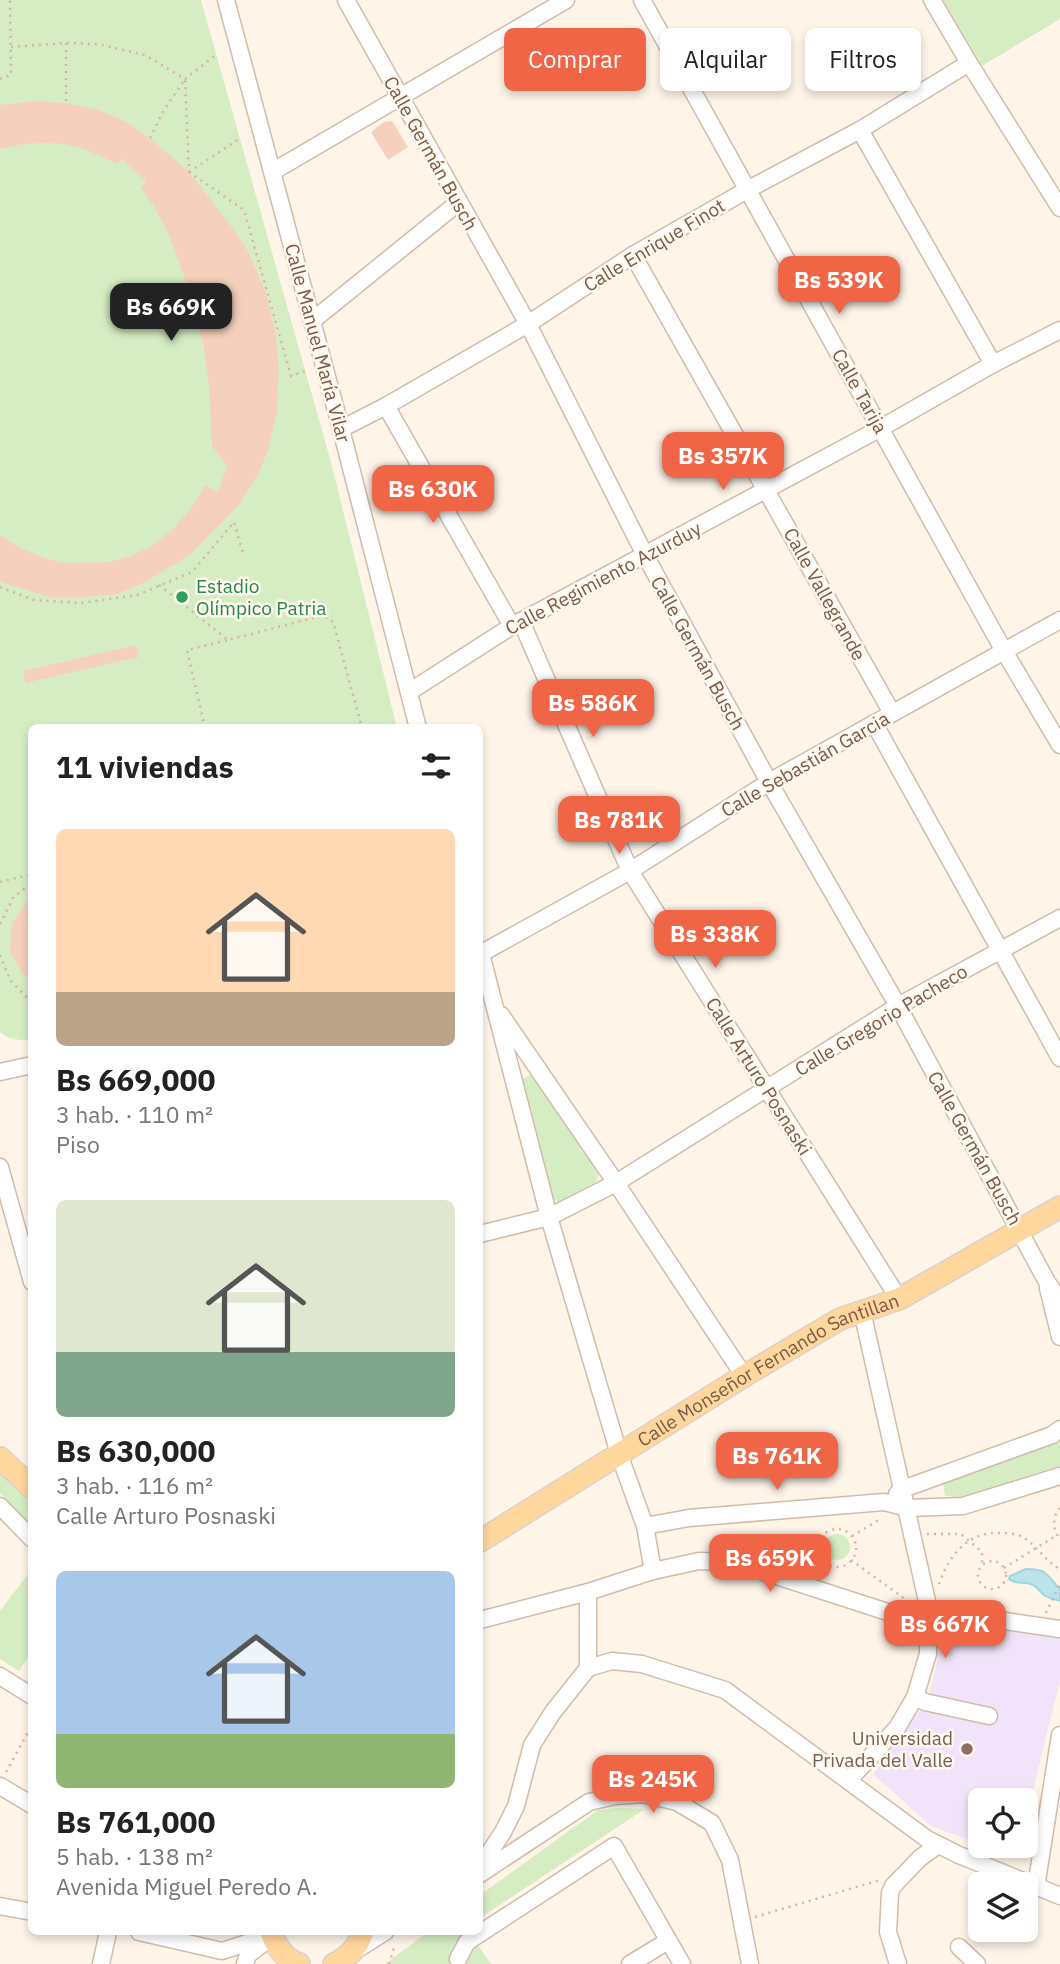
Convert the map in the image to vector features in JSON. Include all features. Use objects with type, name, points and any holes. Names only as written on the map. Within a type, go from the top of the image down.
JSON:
[{"type":"main road","name":"Calle Monseñor Fernando Santillan","points":[[483,1539],[840,1319],[899,1299],[1060,1207]]},
{"type":"main road","points":[[0,1458],[28,1484]]},
{"type":"main road","points":[[273,1935],[285,1955],[299,1964]]},
{"type":"main road","points":[[343,1958],[359,1943],[362,1935]]},
{"type":"street","name":"Calle Manuel María Vilar","points":[[226,0],[417,724]]},
{"type":"street","name":"Calle Germán Busch","points":[[346,0],[527,324],[645,555],[769,782],[898,1006],[1047,1282],[1060,1301]]},
{"type":"street","points":[[272,172],[566,0]]},
{"type":"street","name":"Calle Tarija","points":[[642,0],[1004,651],[1060,745]]},
{"type":"street","points":[[932,0],[1060,208]]},
{"type":"street","name":"Calle Enrique Finot","points":[[341,429],[527,324],[633,255],[860,130],[969,64]]},
{"type":"street","points":[[860,130],[993,364]]},
{"type":"street","points":[[312,321],[458,201]]},
{"type":"street","name":"Calle Vallegrande","points":[[633,255],[892,713]]},
{"type":"street","name":"Calle Regimiento Azurduy","points":[[409,692],[517,624],[1060,330]]},
{"type":"street","name":"Calle Arturo Posnaski","points":[[386,406],[517,624],[630,871],[899,1299]]},
{"type":"street","name":"Calle Sebastián Garcia","points":[[483,951],[630,871],[769,782],[1060,620]]},
{"type":"street","points":[[874,723],[1060,1058]]},
{"type":"street","name":"Calle Gregorio Pacheco","points":[[483,1233],[549,1217],[616,1182],[898,1006],[1060,918]]},
{"type":"street","points":[[483,964],[549,1217],[619,1454],[645,1526],[653,1571]]},
{"type":"street","points":[[494,1004],[744,1376]]},
{"type":"street","points":[[0,1072],[28,1066]]},
{"type":"street","points":[[0,1167],[28,1268]]},
{"type":"street","points":[[1047,1282],[1060,1337]]},
{"type":"street","points":[[849,1780],[897,1728],[915,1697],[928,1654],[925,1611],[913,1534],[899,1501],[862,1311]]},
{"type":"street","points":[[899,1501],[1052,1435],[1060,1429]]},
{"type":"street","points":[[645,1526],[689,1518],[899,1501],[963,1506],[1060,1476]]},
{"type":"street","points":[[0,1506],[28,1535]]},
{"type":"street","points":[[483,1619],[588,1592],[653,1571],[699,1561],[733,1562],[903,1617],[925,1611],[1060,1629]]},
{"type":"street","points":[[588,1592],[588,1668]]},
{"type":"street","points":[[483,1862],[503,1832],[516,1805],[532,1745],[553,1712],[588,1668],[612,1661],[642,1664],[725,1690],[927,1839],[1001,1872]]},
{"type":"street","points":[[0,1676],[28,1694]]},
{"type":"street","points":[[915,1697],[925,1702],[989,1716]]},
{"type":"street","points":[[1038,1874],[1060,1735]]},
{"type":"street","points":[[3,1779],[28,1801]]},
{"type":"street","points":[[483,1872],[589,1802],[615,1796],[643,1794],[677,1802],[712,1823],[730,1860],[750,1964]]},
{"type":"street","points":[[898,1964],[888,1932],[890,1893],[893,1886],[920,1858],[938,1845]]},
{"type":"street","points":[[483,1932],[614,1846],[682,1964]]},
{"type":"street","points":[[1038,1888],[1060,1896]]},
{"type":"street","points":[[0,1906],[28,1911]]},
{"type":"street","points":[[101,1964],[107,1935]]},
{"type":"street","points":[[152,1935],[222,1951],[269,1935]]},
{"type":"street","points":[[244,1964],[248,1955],[271,1935]]},
{"type":"street","points":[[458,1959],[467,1942],[478,1935]]},
{"type":"street","points":[[343,1958],[390,1937]]},
{"type":"street","points":[[631,1964],[668,1941]]},
{"type":"street","points":[[959,1947],[977,1964]]},
{"type":"path","points":[[0,79],[11,75],[9,0]]},
{"type":"path","points":[[11,47],[66,43],[99,44],[145,55],[185,79]]},
{"type":"path","points":[[66,43],[66,103]]},
{"type":"path","points":[[150,138],[164,110],[185,79],[216,55]]},
{"type":"path","points":[[185,79],[189,172]]},
{"type":"path","points":[[189,172],[239,139]]},
{"type":"path","points":[[189,172],[244,210],[291,376],[305,371]]},
{"type":"path","points":[[0,587],[34,600],[82,603],[137,595],[192,572],[234,522],[243,553]]},
{"type":"path","points":[[159,586],[228,640]]},
{"type":"path","points":[[204,724],[187,650],[321,616],[330,618],[334,625],[361,724]]},
{"type":"path","points":[[0,882],[28,875]]},
{"type":"path","points":[[0,924],[13,898],[28,885]]},
{"type":"path","points":[[0,955],[9,980],[28,999]]},
{"type":"path","points":[[852,1536],[899,1501]]},
{"type":"path","points":[[1004,1569],[1035,1548],[1058,1537],[1054,1523],[1060,1508]]},
{"type":"path","points":[[836,1528],[852,1536],[856,1548],[851,1560],[841,1566],[828,1565],[820,1556],[818,1544],[824,1533],[836,1528]]},
{"type":"path","points":[[851,1560],[925,1611],[944,1569],[962,1545],[990,1532],[1010,1533],[1023,1538],[1049,1564],[1060,1569]]},
{"type":"path","points":[[913,1534],[961,1534],[982,1552],[982,1565],[978,1573],[980,1582],[987,1588],[996,1588],[1003,1582],[1005,1573],[998,1562],[985,1562],[982,1565]]},
{"type":"path","points":[[749,1567],[763,1538],[818,1544]]},
{"type":"path","points":[[1051,1604],[1060,1584]]},
{"type":"path","points":[[3,1779],[28,1732]]},
{"type":"path","points":[[741,1921],[906,1872]]},
{"type":"path","points":[[389,1964],[390,1937]]},
{"type":"shaded area","name":"Universidad Privada del Valle","points":[[940,1618],[1060,1634],[1060,1680],[1034,1788],[968,1788],[968,1840],[931,1826],[873,1774],[925,1702],[938,1656]]},
{"type":"green space","name":"Estadio Olímpico Patria","points":[[0,0],[201,0],[332,466],[396,724],[28,724],[28,1039],[11,1038],[0,1032]]},
{"type":"green space","points":[[943,0],[1060,0],[1060,19],[982,66]]},
{"type":"green space","points":[[531,1074],[599,1173],[596,1182],[558,1202],[551,1198],[521,1080]]},
{"type":"green space","points":[[1060,1435],[1060,1467],[963,1497],[945,1496],[943,1482]]},
{"type":"green space","points":[[0,1470],[28,1499],[28,1523],[0,1493]]},
{"type":"green space","points":[[837,1534],[846,1538],[850,1547],[846,1556],[837,1560],[828,1556],[824,1547],[828,1538]]},
{"type":"green space","points":[[28,1574],[28,1658],[19,1671],[0,1659],[0,1611]]},
{"type":"green space","points":[[645,1809],[483,1916],[483,1893],[598,1810]]},
{"type":"green space","points":[[424,1935],[471,1935],[491,1964],[385,1964]]},
{"type":"water","points":[[1026,1569],[1047,1574],[1060,1587],[1060,1601],[1046,1596],[1033,1585],[1009,1579]]},
{"type":"building","name":"Estadio Olímpico Patria","points":[[34,101],[66,103],[99,110],[125,121],[150,138],[189,172],[249,253],[266,293],[275,330],[279,368],[277,410],[269,448],[258,475],[239,505],[191,554],[144,583],[118,594],[77,598],[50,597],[0,582],[0,535],[44,558],[65,563],[110,562],[131,556],[152,546],[173,529],[192,507],[205,485],[218,492],[227,466],[212,446],[209,386],[195,307],[170,237],[141,188],[146,181],[122,159],[117,164],[85,149],[65,144],[23,144],[0,149],[0,105]]},
{"type":"building","points":[[392,121],[408,147],[388,160],[371,132],[384,122]]},
{"type":"building","points":[[136,645],[139,657],[26,683],[23,671]]},
{"type":"building","points":[[28,900],[28,979],[21,972],[10,951],[12,923]]},
{"type":"place","name":"Estadio Olímpico Patria","points":[[182,597]]},
{"type":"place","name":"Universidad Privada del Valle","points":[[967,1749]]}]
